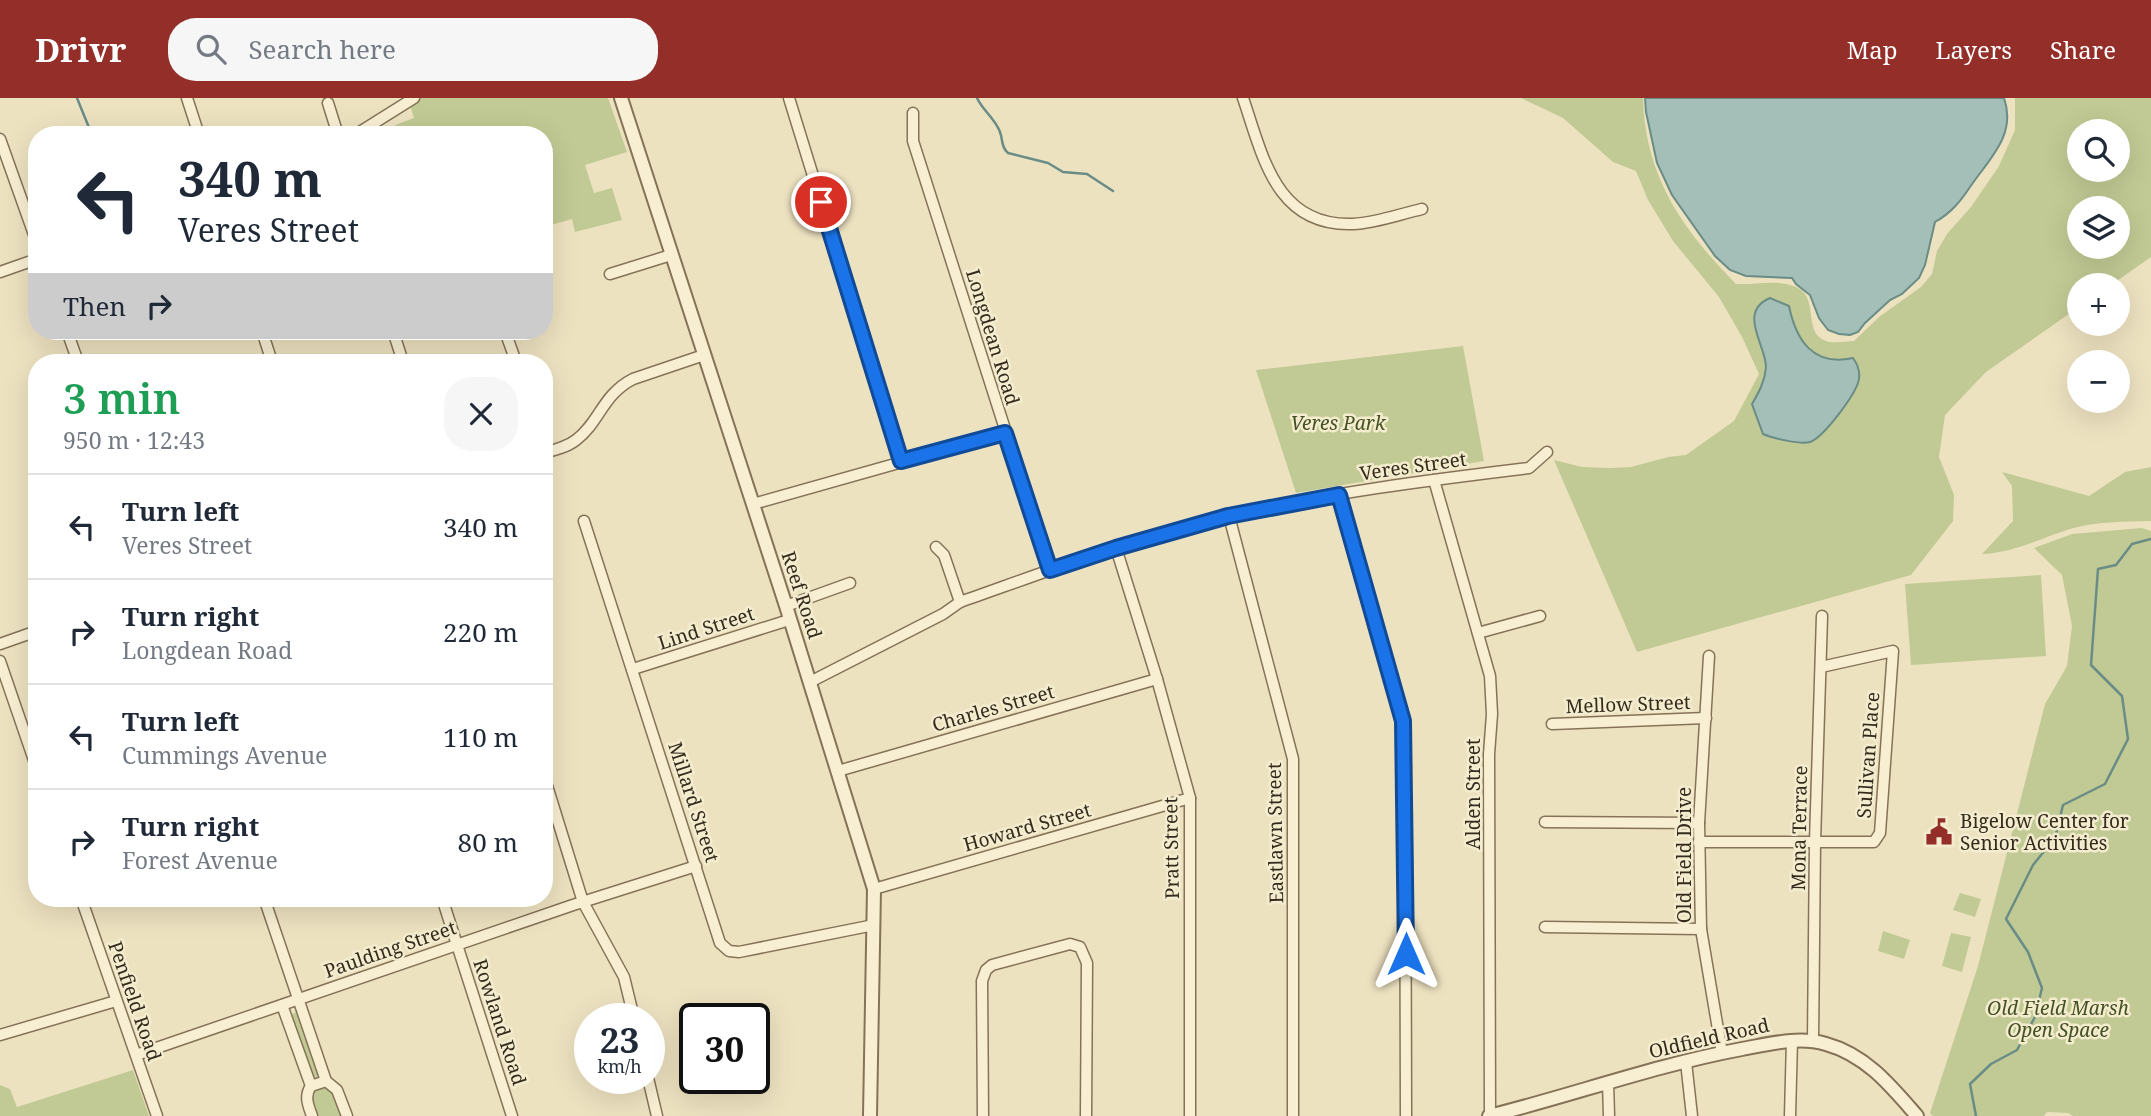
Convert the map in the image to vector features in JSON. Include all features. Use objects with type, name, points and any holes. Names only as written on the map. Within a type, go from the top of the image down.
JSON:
[{"type":"street","points":[[187,98],[196,126]]},
{"type":"street","points":[[367,126],[399,103],[414,98]]},
{"type":"street","name":"Reef Road","points":[[621,98],[786,606],[874,889],[870,1116]]},
{"type":"street","points":[[789,98],[901,461]]},
{"type":"street","points":[[1244,98],[1276,185],[1292,206],[1320,220],[1342,224],[1356,224],[1422,209]]},
{"type":"street","points":[[328,103],[335,126]]},
{"type":"street","name":"Longdean Road","points":[[913,113],[913,141],[1050,570]]},
{"type":"street","points":[[0,138],[28,217]]},
{"type":"street","points":[[610,274],[671,255]]},
{"type":"street","points":[[0,272],[28,262]]},
{"type":"street","points":[[553,448],[568,445],[579,437],[608,397],[622,384],[704,355]]},
{"type":"street","points":[[753,504],[1005,433]]},
{"type":"street","name":"Veres Street","points":[[810,682],[943,614],[960,602],[1116,548],[1228,516],[1339,495],[1529,468],[1547,452]]},
{"type":"street","name":"Alden Street","points":[[1434,480],[1490,676],[1489,1116]]},
{"type":"street","points":[[1339,495],[1403,721],[1405,739],[1406,1116]]},
{"type":"street","name":"Eastlawn Street","points":[[1228,516],[1293,759],[1293,1116]]},
{"type":"street","name":"Millard Street","points":[[584,521],[722,946],[729,951],[739,952],[874,925]]},
{"type":"street","points":[[936,547],[944,555],[960,602]]},
{"type":"street","name":"Pratt Street","points":[[1116,548],[1157,679],[1190,798],[1190,1116]]},
{"type":"street","points":[[786,606],[850,583]]},
{"type":"street","points":[[1478,633],[1540,616]]},
{"type":"street","name":"Mona Terrace","points":[[1813,1041],[1815,842],[1822,616]]},
{"type":"street","name":"Lind Street","points":[[633,670],[789,620]]},
{"type":"street","points":[[0,644],[28,634]]},
{"type":"street","name":"Sullivan Place","points":[[1699,842],[1874,842],[1881,833],[1894,651],[1821,667]]},
{"type":"street","name":"Old Field Drive","points":[[1709,656],[1699,823],[1701,929],[1722,1053]]},
{"type":"street","points":[[0,661],[28,743]]},
{"type":"street","name":"Charles Street","points":[[838,771],[1157,679]]},
{"type":"street","name":"Mellow Street","points":[[1552,724],[1706,718]]},
{"type":"street","name":"Howard Street","points":[[874,889],[1190,798]]},
{"type":"street","points":[[553,805],[583,902],[624,977],[630,1003]]},
{"type":"street","points":[[1545,822],[1699,823]]},
{"type":"street","name":"Paulding Street","points":[[136,1055],[696,866]]},
{"type":"street","name":"Penfield Road","points":[[84,907],[157,1116]]},
{"type":"street","points":[[267,907],[326,1081],[337,1090],[347,1116]]},
{"type":"street","name":"Rowland Road","points":[[445,907],[512,1116]]},
{"type":"street","points":[[1545,927],[1701,929]]},
{"type":"street","points":[[983,1116],[982,981],[986,970],[992,964],[1070,944],[1080,947],[1087,963],[1086,1116]]},
{"type":"street","points":[[0,1035],[116,1001]]},
{"type":"street","points":[[282,1005],[311,1086],[306,1097],[312,1116]]},
{"type":"street","points":[[1790,1116],[1791,1040]]},
{"type":"street","name":"Oldfield Road","points":[[1489,1116],[1510,1113],[1608,1082],[1686,1062],[1791,1040],[1813,1041],[1841,1049],[1866,1063],[1917,1116]]},
{"type":"street","points":[[1686,1062],[1692,1116]]},
{"type":"street","points":[[311,1086],[326,1081]]},
{"type":"street","points":[[1608,1082],[1609,1116]]},
{"type":"street","points":[[652,1094],[657,1116]]},
{"type":"green space","points":[[408,98],[608,98],[627,152],[585,165],[594,193],[612,188],[622,220],[575,232],[572,219],[553,224],[553,126],[395,126],[414,118]]},
{"type":"green space","points":[[1521,98],[1643,98],[1645,126],[1659,177],[1684,222],[1717,264],[1736,284],[1782,283],[1796,287],[1807,299],[1812,323],[1819,337],[1829,342],[1854,341],[1879,317],[1921,287],[1932,274],[1937,251],[1947,234],[1971,207],[1999,166],[2015,130],[2015,98],[2151,98],[2151,257],[2128,273],[2067,273],[2067,315],[1986,372],[1945,415],[1939,457],[1954,495],[1953,521],[1911,575],[1637,652],[1554,460],[1582,467],[1610,468],[1631,467],[1686,455],[1734,421],[1759,374],[1719,297],[1673,241],[1648,200],[1636,171],[1613,162],[1563,118]]},
{"type":"green space","name":"Veres Park","points":[[1463,346],[1484,461],[1296,493],[1256,370]]},
{"type":"green space","points":[[2151,467],[2151,521],[2080,526],[2016,548],[1982,554],[2013,521],[2012,486],[2002,472],[2089,496],[2125,472]]},
{"type":"green space","name":"Old Field Marsh Open Space","points":[[2142,528],[2151,531],[2151,1116],[2073,1116],[2068,1113],[2047,1112],[2044,1116],[1933,1116],[1930,1113],[1978,966],[2045,704],[2067,666],[2072,626],[2062,575],[2034,548],[2072,534]]},
{"type":"green space","points":[[2041,575],[2046,656],[1911,665],[1905,584]]},
{"type":"green space","points":[[1960,893],[1981,899],[1975,917],[1953,910]]},
{"type":"green space","points":[[1883,931],[1910,940],[1904,959],[1878,951]]},
{"type":"green space","points":[[1951,933],[1971,937],[1962,972],[1942,966]]},
{"type":"green space","points":[[295,1012],[319,1072],[317,1077],[312,1076],[291,1016]]},
{"type":"green space","points":[[133,1070],[149,1116],[0,1116],[0,1085],[10,1089],[17,1107]]},
{"type":"green space","points":[[325,1087],[333,1090],[343,1116],[316,1116],[312,1095],[315,1090]]},
{"type":"water","points":[[1645,98],[2004,98],[2007,124],[1993,156],[1959,202],[1935,222],[1925,265],[1919,278],[1902,294],[1890,300],[1858,332],[1850,335],[1828,330],[1819,318],[1810,295],[1792,278],[1746,276],[1730,270],[1715,256],[1672,195],[1657,163]]},
{"type":"water","points":[[1770,298],[1789,306],[1796,330],[1809,348],[1827,358],[1853,358],[1858,370],[1858,383],[1844,407],[1823,433],[1810,442],[1794,442],[1763,434],[1752,404],[1763,382],[1766,367],[1754,320],[1755,312],[1760,304]]},
{"type":"waterway","points":[[77,98],[88,126]]},
{"type":"waterway","points":[[977,98],[998,127],[1003,146],[1008,153],[1048,163],[1063,172],[1087,174],[1113,191]]},
{"type":"waterway","points":[[1976,1116],[1970,1084],[1991,1064],[2017,1050],[2035,1017],[2042,988],[2028,952],[2006,919],[2033,865],[2055,838],[2063,805],[2105,784],[2128,739],[2122,696],[2091,665],[2098,569],[2116,565],[2132,544],[2151,539]]},
{"type":"place","name":"Bigelow Center for Senior Activities","points":[[1939,832]]},
{"type":"route","points":[[821,202],[901,461],[1005,433],[1050,570],[1228,516],[1339,495],[1403,721],[1406,954]]}]
